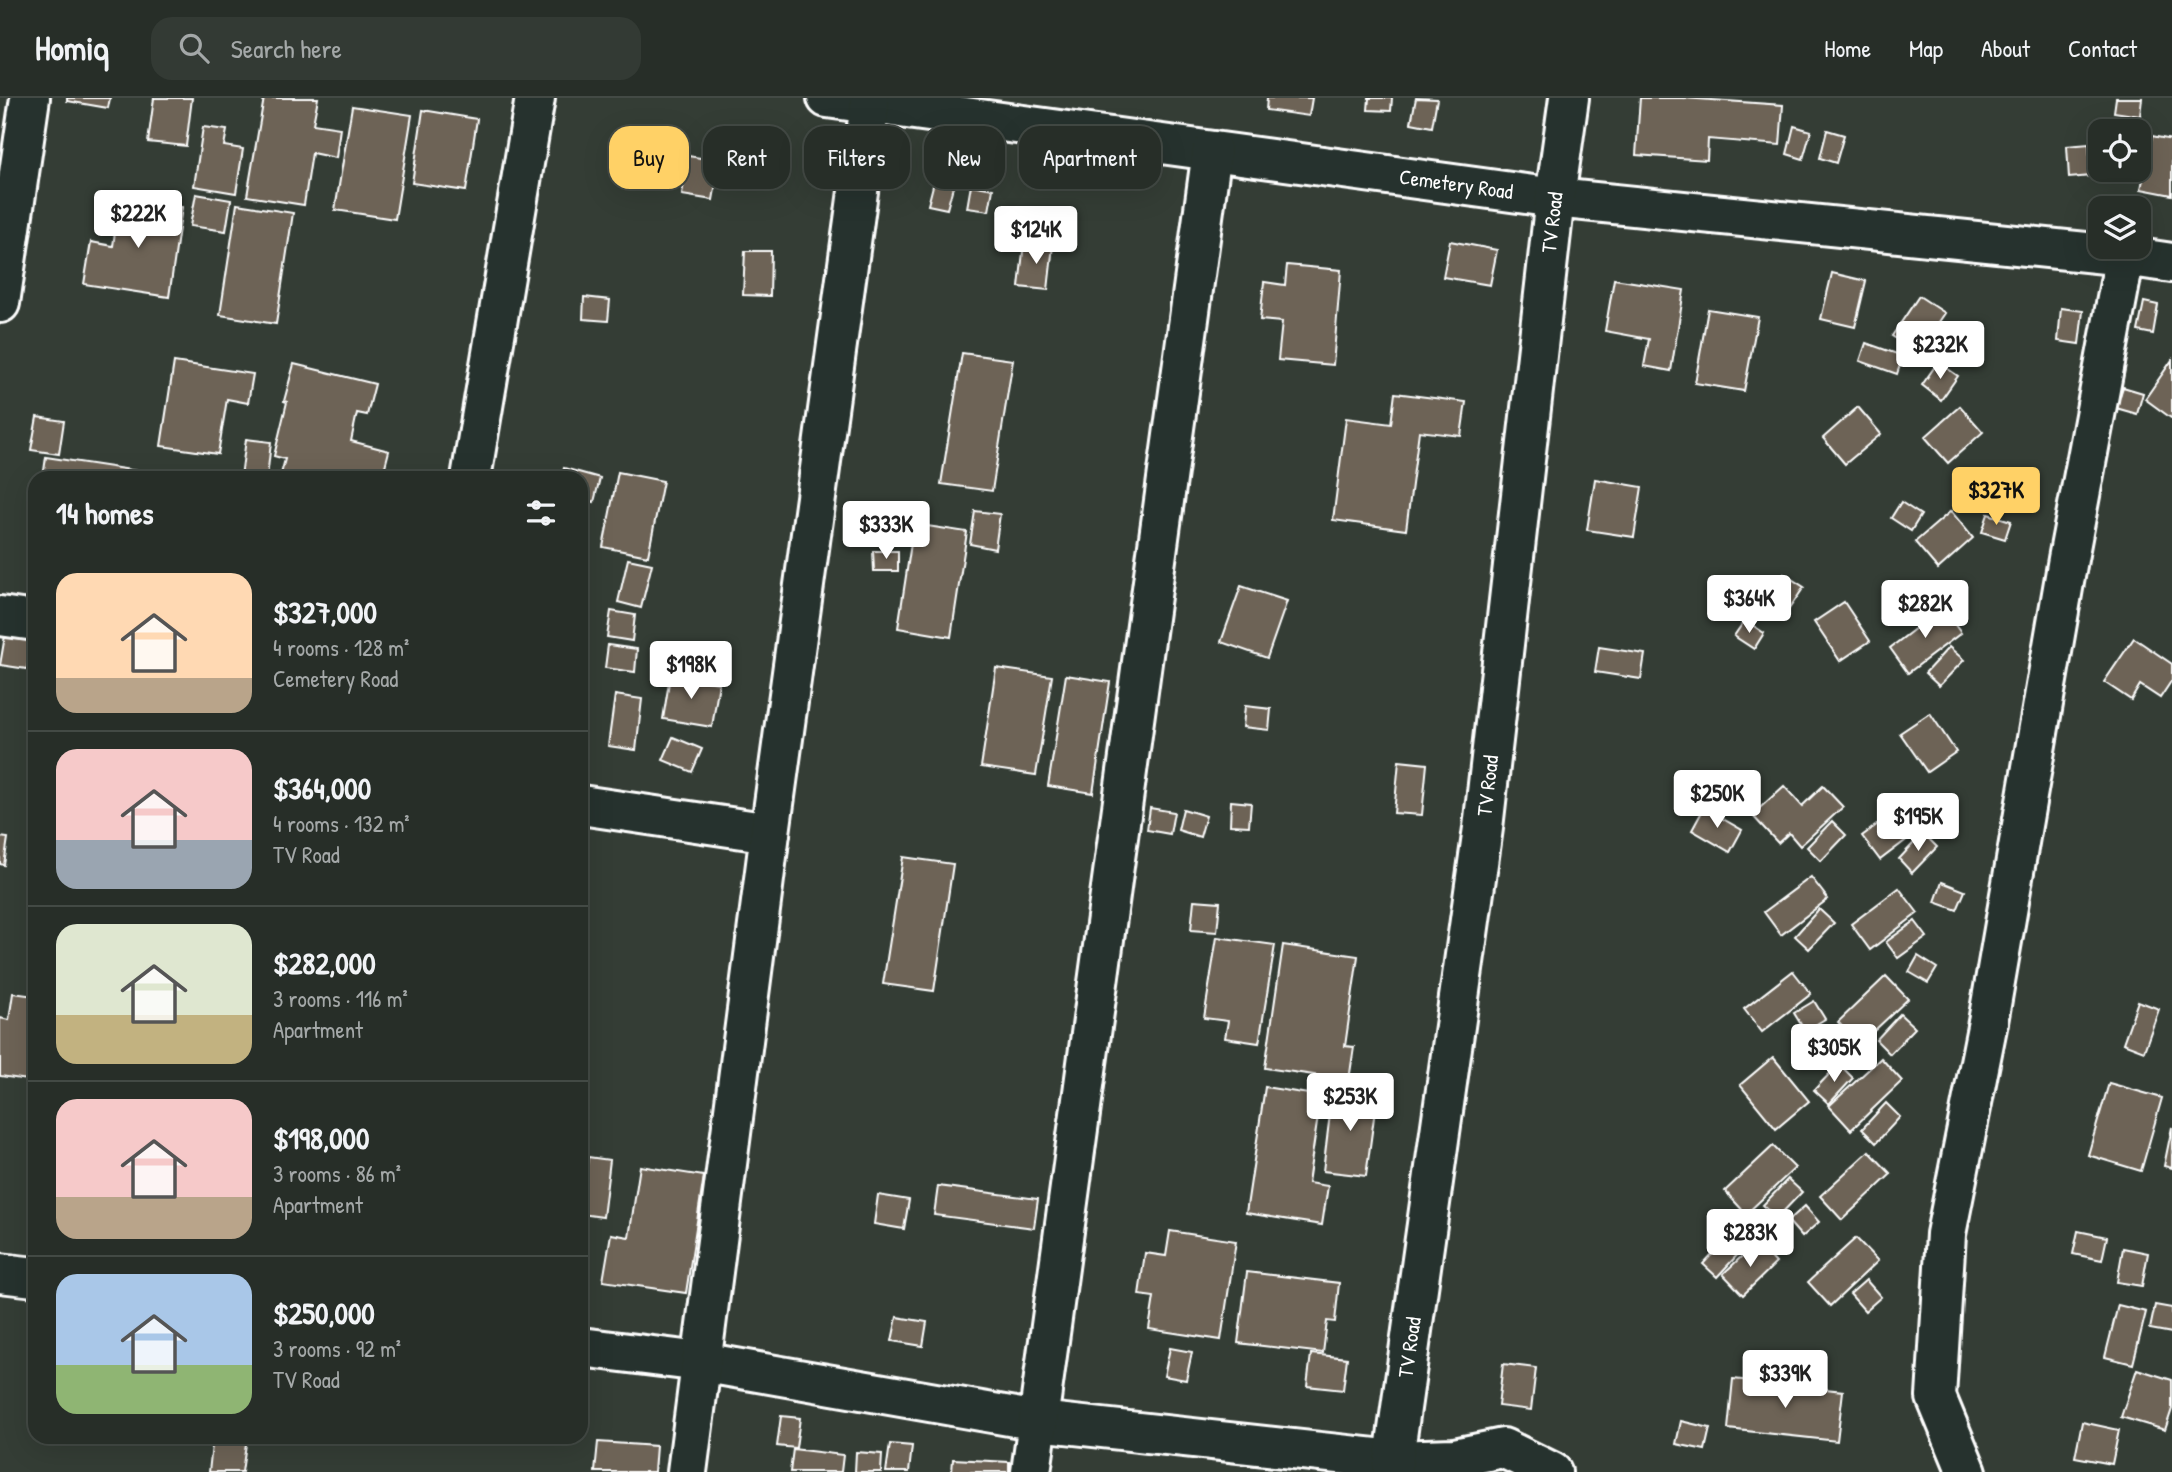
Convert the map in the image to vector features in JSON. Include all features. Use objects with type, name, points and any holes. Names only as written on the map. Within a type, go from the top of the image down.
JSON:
[{"type":"street","points":[[0,303],[6,223],[30,98]]},
{"type":"street","points":[[472,471],[535,98]]},
{"type":"street","name":"Cemetery Road","points":[[827,98],[1555,198],[2088,252]]},
{"type":"street","name":"TV Road","points":[[1393,1466],[1483,828],[1555,198],[1569,98]]},
{"type":"street","points":[[688,1472],[770,833],[870,104]]},
{"type":"street","points":[[1031,1472],[1212,151]]},
{"type":"street","points":[[1966,1472],[1936,1397],[1946,1234],[1989,1022],[2068,559],[2125,259]]},
{"type":"street","name":"Cemetery Road","points":[[2146,259],[2172,263]]},
{"type":"street","points":[[0,616],[28,620]]},
{"type":"street","points":[[588,806],[770,833]]},
{"type":"street","points":[[0,1273],[28,1276]]},
{"type":"street","points":[[588,1348],[701,1362],[1038,1421],[1393,1466],[1503,1448],[1552,1472]]},
{"type":"building","points":[[67,98],[110,98],[108,108],[67,101]]},
{"type":"building","points":[[154,98],[192,98],[186,146],[148,142]]},
{"type":"building","points":[[264,98],[318,98],[313,124],[340,128],[336,158],[312,153],[304,205],[247,196]]},
{"type":"building","points":[[1267,98],[1312,98],[1309,116],[1266,110]]},
{"type":"building","points":[[1369,98],[1392,98],[1391,111],[1368,110]]},
{"type":"building","points":[[1416,98],[1437,99],[1432,127],[1411,123]]},
{"type":"building","points":[[1640,98],[1683,98],[1783,105],[1780,145],[1708,139],[1707,160],[1636,155]]},
{"type":"building","points":[[2116,98],[2142,98],[2140,116],[2114,112]]},
{"type":"building","points":[[352,106],[412,115],[395,219],[335,210]]},
{"type":"building","points":[[423,110],[477,119],[466,191],[412,183]]},
{"type":"building","points":[[1794,126],[1811,131],[1803,159],[1787,154]]},
{"type":"building","points":[[203,127],[227,130],[224,146],[243,149],[236,193],[194,186]]},
{"type":"building","points":[[1827,130],[1844,135],[1836,163],[1820,158]]},
{"type":"building","points":[[2152,136],[2172,140],[2172,195],[2141,189],[2142,182],[2151,182]]},
{"type":"building","points":[[2088,144],[2088,176],[2069,178],[2067,146]]},
{"type":"building","points":[[689,156],[703,158],[703,189],[715,189],[713,200],[682,195],[683,189],[689,189]]},
{"type":"building","points":[[932,189],[952,189],[947,209],[928,205]]},
{"type":"building","points":[[970,189],[993,189],[989,211],[967,208]]},
{"type":"building","points":[[196,194],[231,200],[226,231],[190,226]]},
{"type":"building","points":[[120,199],[182,207],[169,297],[84,284],[91,242],[113,246]]},
{"type":"building","points":[[237,204],[293,213],[276,324],[220,315]]},
{"type":"building","points":[[1450,241],[1497,250],[1490,285],[1443,277]]},
{"type":"building","points":[[1024,243],[1053,245],[1048,290],[1019,287]]},
{"type":"building","points":[[745,251],[771,251],[770,296],[743,295]]},
{"type":"building","points":[[1287,265],[1341,270],[1333,365],[1278,360],[1282,322],[1260,320],[1264,282],[1285,285]]},
{"type":"building","points":[[1832,273],[1866,281],[1855,327],[1821,319]]},
{"type":"building","points":[[1614,279],[1684,290],[1671,371],[1644,366],[1649,339],[1605,331]]},
{"type":"building","points":[[1919,296],[1945,313],[1918,353],[1892,336]]},
{"type":"building","points":[[584,297],[610,300],[608,321],[583,319]]},
{"type":"building","points":[[2144,302],[2158,305],[2153,334],[2138,331]]},
{"type":"building","points":[[2061,308],[2083,311],[2079,344],[2058,341]]},
{"type":"building","points":[[1708,309],[1758,317],[1744,391],[1695,383]]},
{"type":"building","points":[[1866,343],[1903,356],[1897,374],[1860,361]]},
{"type":"building","points":[[962,353],[1013,360],[992,491],[941,484]]},
{"type":"building","points":[[2172,360],[2172,417],[2171,418],[2145,399]]},
{"type":"building","points":[[174,362],[253,374],[248,403],[227,399],[218,454],[161,446]]},
{"type":"building","points":[[1938,362],[1958,376],[1941,400],[1922,385]]},
{"type":"building","points":[[294,364],[375,384],[367,415],[357,413],[351,441],[389,451],[384,471],[282,471],[285,459],[274,456],[287,402],[284,401]]},
{"type":"building","points":[[2123,387],[2143,393],[2137,414],[2116,408]]},
{"type":"building","points":[[1395,393],[1466,402],[1461,436],[1419,431],[1406,530],[1333,520],[1346,418],[1391,424]]},
{"type":"building","points":[[1960,406],[1983,432],[1948,463],[1925,437]]},
{"type":"building","points":[[1858,407],[1881,434],[1845,464],[1823,438]]},
{"type":"building","points":[[37,417],[64,421],[59,454],[31,450]]},
{"type":"building","points":[[246,439],[271,442],[268,471],[242,471]]},
{"type":"building","points":[[46,457],[138,471],[44,471]]},
{"type":"building","points":[[618,472],[663,481],[648,556],[603,547]]},
{"type":"building","points":[[588,475],[600,478],[594,502],[588,501]]},
{"type":"building","points":[[1595,479],[1642,487],[1634,537],[1587,530]]},
{"type":"building","points":[[1901,502],[1921,515],[1911,531],[1891,518]]},
{"type":"building","points":[[975,511],[1000,514],[995,549],[970,544]]},
{"type":"building","points":[[1951,511],[1973,538],[1938,569],[1915,542]]},
{"type":"building","points":[[1988,514],[2011,521],[2005,539],[1982,532]]},
{"type":"building","points":[[914,524],[967,532],[951,637],[898,628]]},
{"type":"building","points":[[873,551],[898,551],[898,571],[874,571]]},
{"type":"building","points":[[628,559],[652,564],[641,608],[618,602]]},
{"type":"building","points":[[1784,574],[1804,587],[1789,609],[1770,597]]},
{"type":"building","points":[[1241,586],[1287,601],[1267,658],[1221,642]]},
{"type":"building","points":[[1844,602],[1870,641],[1840,661],[1814,622]]},
{"type":"building","points":[[1942,608],[1961,633],[1908,673],[1890,648]]},
{"type":"building","points":[[611,611],[635,615],[632,641],[607,637]]},
{"type":"building","points":[[1745,620],[1764,633],[1754,649],[1734,636]]},
{"type":"building","points":[[6,630],[28,633],[27,669],[0,665]]},
{"type":"building","points":[[2134,638],[2172,664],[2172,680],[2160,698],[2140,685],[2131,700],[2104,682]]},
{"type":"building","points":[[608,645],[637,649],[635,672],[605,668]]},
{"type":"building","points":[[1599,647],[1645,654],[1641,679],[1595,672]]},
{"type":"building","points":[[1949,647],[1964,660],[1939,686],[1925,673]]},
{"type":"building","points":[[996,668],[1052,676],[1036,775],[981,767]]},
{"type":"building","points":[[1066,675],[1110,682],[1093,793],[1048,786]]},
{"type":"building","points":[[670,676],[719,683],[712,727],[663,719]]},
{"type":"building","points":[[615,695],[642,699],[636,750],[608,746]]},
{"type":"building","points":[[1245,706],[1271,709],[1269,730],[1243,727]]},
{"type":"building","points":[[1930,713],[1956,752],[1927,772],[1900,733]]},
{"type":"building","points":[[673,737],[702,749],[692,772],[663,760]]},
{"type":"building","points":[[1399,761],[1427,764],[1422,815],[1394,813]]},
{"type":"building","points":[[1784,786],[1802,806],[1823,786],[1843,807],[1800,846],[1789,833],[1778,843],[1752,815]]},
{"type":"building","points":[[1917,795],[1935,818],[1880,860],[1862,836]]},
{"type":"building","points":[[1231,801],[1251,803],[1249,826],[1230,825]]},
{"type":"building","points":[[1150,808],[1174,812],[1170,834],[1147,830]]},
{"type":"building","points":[[1704,808],[1742,830],[1730,852],[1692,830]]},
{"type":"building","points":[[1183,809],[1206,816],[1200,837],[1178,830]]},
{"type":"building","points":[[1832,821],[1846,835],[1821,861],[1807,847]]},
{"type":"building","points":[[1923,833],[1937,847],[1912,873],[1899,859]]},
{"type":"building","points":[[0,837],[8,838],[4,865],[0,864]]},
{"type":"building","points":[[903,857],[953,864],[934,991],[883,984]]},
{"type":"building","points":[[1811,877],[1828,899],[1781,935],[1764,912]]},
{"type":"building","points":[[1942,882],[1965,891],[1957,910],[1935,902]]},
{"type":"building","points":[[1899,888],[1918,913],[1870,950],[1851,924]]},
{"type":"building","points":[[1194,900],[1220,902],[1217,932],[1191,930]]},
{"type":"building","points":[[1819,909],[1834,923],[1809,949],[1795,936]]},
{"type":"building","points":[[1915,921],[1927,937],[1898,958],[1886,942]]},
{"type":"building","points":[[1217,937],[1275,945],[1259,1043],[1225,1038],[1228,1021],[1204,1018]]},
{"type":"building","points":[[1283,945],[1358,956],[1345,1046],[1354,1047],[1349,1080],[1265,1068]]},
{"type":"building","points":[[1918,956],[1937,968],[1928,983],[1909,972]]},
{"type":"building","points":[[1793,971],[1811,994],[1762,1032],[1744,1009]]},
{"type":"building","points":[[1886,976],[1908,999],[1859,1045],[1838,1022]]},
{"type":"building","points":[[13,993],[28,995],[28,1080],[0,1076],[0,1018],[9,1020]]},
{"type":"building","points":[[1814,1001],[1825,1019],[1805,1031],[1794,1013]]},
{"type":"building","points":[[2138,1001],[2159,1009],[2144,1051],[2123,1043]]},
{"type":"building","points":[[1900,1014],[1915,1028],[1890,1054],[1876,1040]]},
{"type":"building","points":[[1773,1057],[1809,1101],[1776,1129],[1740,1085]]},
{"type":"building","points":[[1881,1058],[1902,1081],[1851,1130],[1829,1106]]},
{"type":"building","points":[[1839,1064],[1853,1078],[1829,1104],[1814,1090]]},
{"type":"building","points":[[2109,1083],[2162,1098],[2141,1171],[2088,1155]]},
{"type":"building","points":[[1265,1087],[1321,1096],[1308,1183],[1328,1186],[1322,1225],[1246,1213]]},
{"type":"building","points":[[1333,1089],[1377,1095],[1366,1176],[1323,1171]]},
{"type":"building","points":[[1886,1103],[1900,1117],[1876,1143],[1862,1129]]},
{"type":"building","points":[[2172,1127],[2172,1168],[2164,1166]]},
{"type":"building","points":[[1773,1146],[1795,1168],[1746,1214],[1725,1191]]},
{"type":"building","points":[[1869,1151],[1891,1174],[1842,1220],[1820,1196]]},
{"type":"building","points":[[588,1157],[610,1160],[603,1217],[588,1215]]},
{"type":"building","points":[[640,1166],[704,1176],[686,1293],[603,1281],[611,1234],[629,1237]]},
{"type":"building","points":[[1788,1179],[1802,1192],[1777,1218],[1763,1205]]},
{"type":"building","points":[[938,1186],[1038,1199],[1034,1228],[934,1215]]},
{"type":"building","points":[[878,1195],[909,1200],[904,1229],[874,1224]]},
{"type":"building","points":[[1805,1206],[1819,1222],[1802,1237],[1788,1221]]},
{"type":"building","points":[[1170,1231],[1236,1241],[1221,1340],[1149,1329],[1154,1297],[1139,1295],[1145,1253],[1166,1256]]},
{"type":"building","points":[[2078,1231],[2107,1237],[2102,1260],[2073,1254]]},
{"type":"building","points":[[1727,1238],[1741,1251],[1717,1277],[1703,1264]]},
{"type":"building","points":[[1856,1238],[1878,1261],[1830,1306],[1808,1282]]},
{"type":"building","points":[[1757,1242],[1776,1263],[1743,1295],[1723,1274]]},
{"type":"building","points":[[2123,1248],[2148,1253],[2142,1286],[2117,1282]]},
{"type":"building","points":[[1247,1272],[1339,1283],[1335,1322],[1327,1321],[1323,1353],[1238,1343]]},
{"type":"building","points":[[1866,1280],[1881,1297],[1865,1311],[1850,1294]]},
{"type":"building","points":[[2118,1305],[2146,1312],[2133,1364],[2105,1357]]},
{"type":"building","points":[[2155,1305],[2172,1308],[2172,1333],[2150,1329]]},
{"type":"building","points":[[897,1317],[927,1322],[923,1346],[892,1341]]},
{"type":"building","points":[[1170,1348],[1192,1352],[1186,1380],[1164,1376]]},
{"type":"building","points":[[1311,1354],[1347,1358],[1343,1390],[1307,1386]]},
{"type":"building","points":[[1503,1364],[1536,1368],[1531,1410],[1498,1406]]},
{"type":"building","points":[[2137,1369],[2172,1380],[2172,1409],[2165,1430],[2121,1417]]},
{"type":"building","points":[[1733,1379],[1843,1391],[1837,1441],[1728,1429]]},
{"type":"building","points":[[781,1416],[800,1418],[796,1448],[777,1446]]},
{"type":"building","points":[[1681,1421],[1710,1428],[1705,1450],[1676,1444]]},
{"type":"building","points":[[2082,1422],[2119,1430],[2112,1464],[2075,1457]]},
{"type":"building","points":[[598,1442],[656,1446],[654,1472],[595,1472]]},
{"type":"building","points":[[205,1444],[246,1444],[242,1472],[209,1472],[212,1445]]},
{"type":"building","points":[[890,1444],[912,1446],[909,1472],[886,1472]]},
{"type":"building","points":[[793,1449],[843,1455],[841,1472],[790,1472]]},
{"type":"building","points":[[856,1452],[882,1454],[881,1472],[855,1472]]},
{"type":"building","points":[[953,1459],[1009,1462],[1009,1472],[952,1472]]}]
